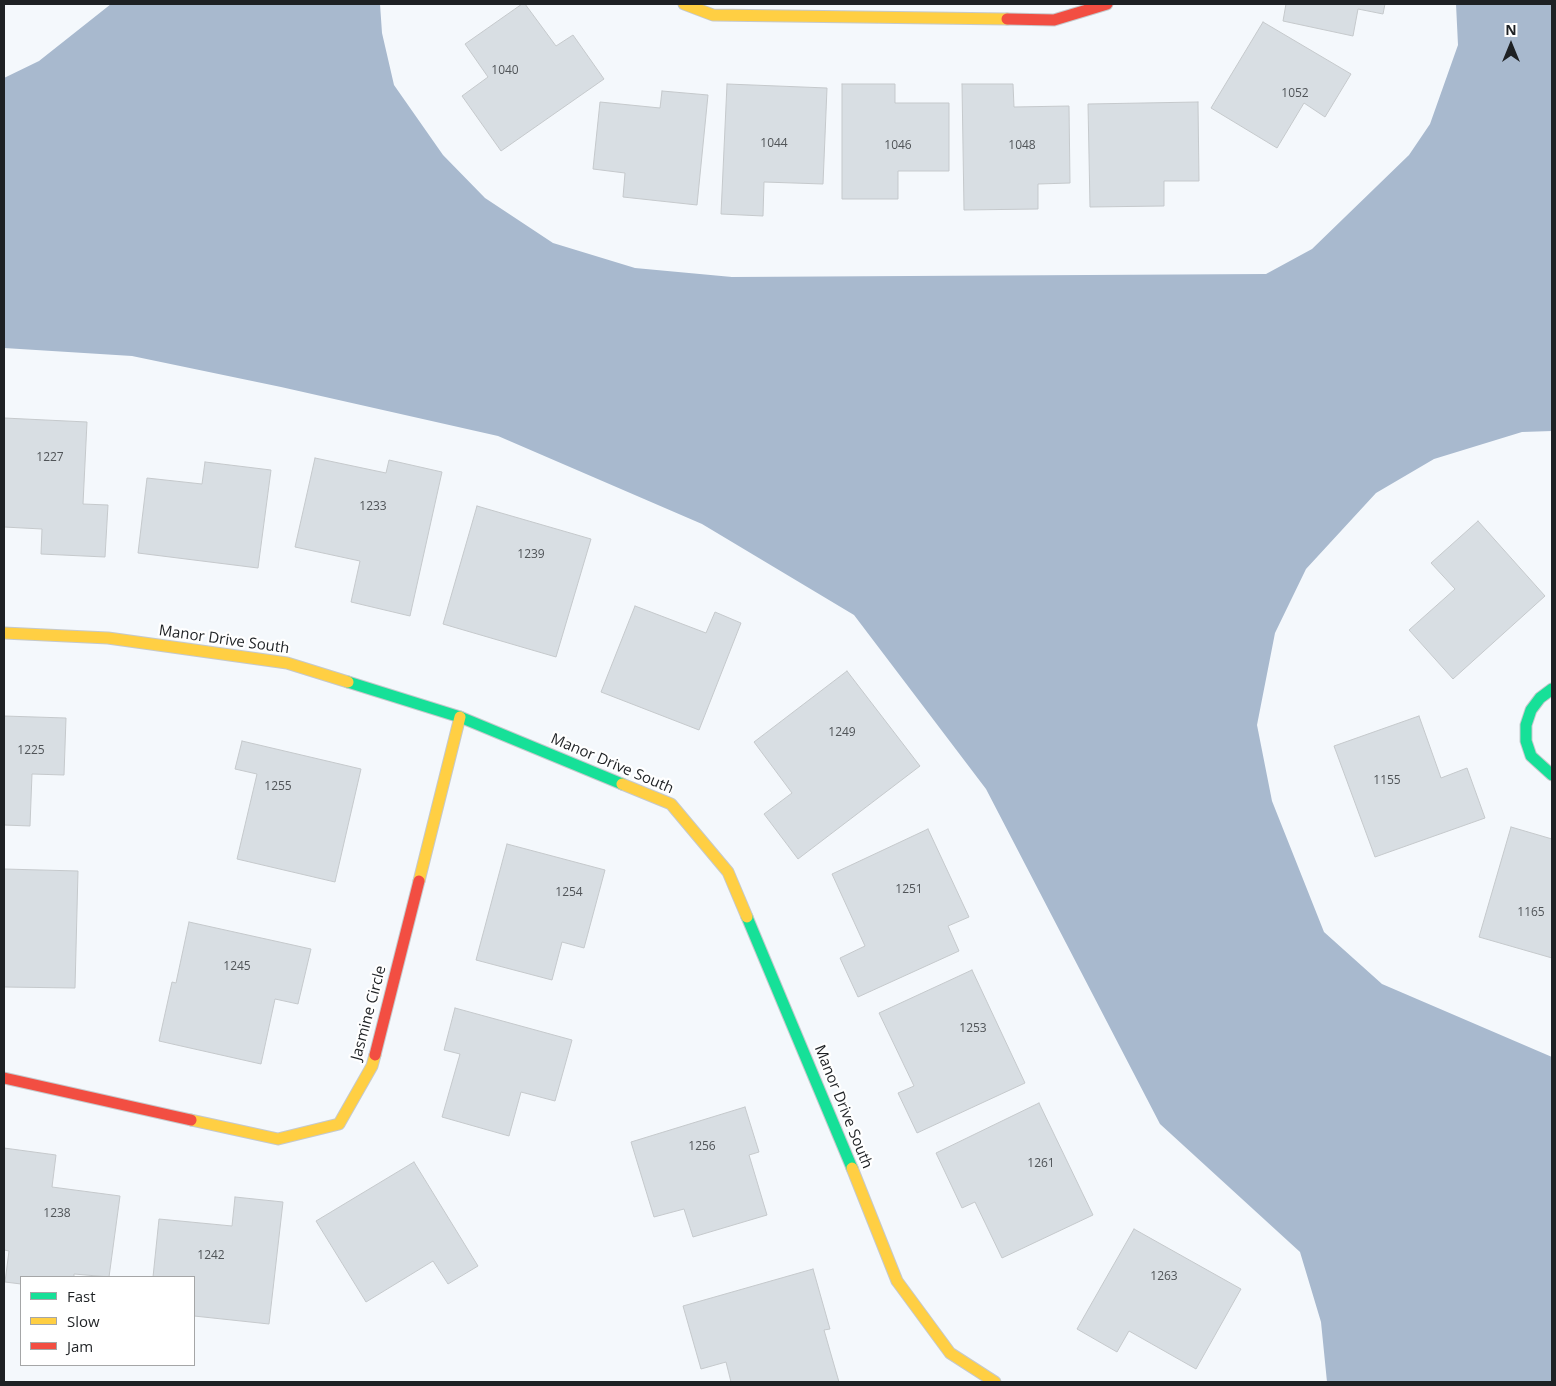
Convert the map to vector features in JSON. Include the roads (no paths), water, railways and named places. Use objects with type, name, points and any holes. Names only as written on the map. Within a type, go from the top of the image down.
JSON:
[{"type":"street","points":[[684,4],[713,15],[1054,20],[1107,4]]},
{"type":"street","name":"Manor Drive South","points":[[4,633],[108,638],[287,663],[460,717],[671,804],[728,872],[820,1088],[897,1281],[950,1352],[996,1382]]},
{"type":"street","points":[[1552,689],[1540,698],[1530,710],[1526,725],[1526,741],[1531,756],[1542,768],[1552,775]]},
{"type":"street","name":"Jasmine Circle","points":[[4,1078],[278,1139],[339,1124],[372,1066],[460,717]]},
{"type":"water","points":[[111,4],[380,4],[382,33],[394,85],[443,155],[485,198],[553,243],[635,268],[732,277],[1266,274],[1312,249],[1409,155],[1430,124],[1458,45],[1456,4],[1552,4],[1552,431],[1522,432],[1434,459],[1376,493],[1306,569],[1275,633],[1257,725],[1272,801],[1324,932],[1382,984],[1552,1057],[1552,1382],[1327,1382],[1321,1322],[1300,1252],[1160,1124],[986,789],[854,615],[702,524],[498,436],[281,387],[132,356],[4,348],[4,78],[39,61]]}]
